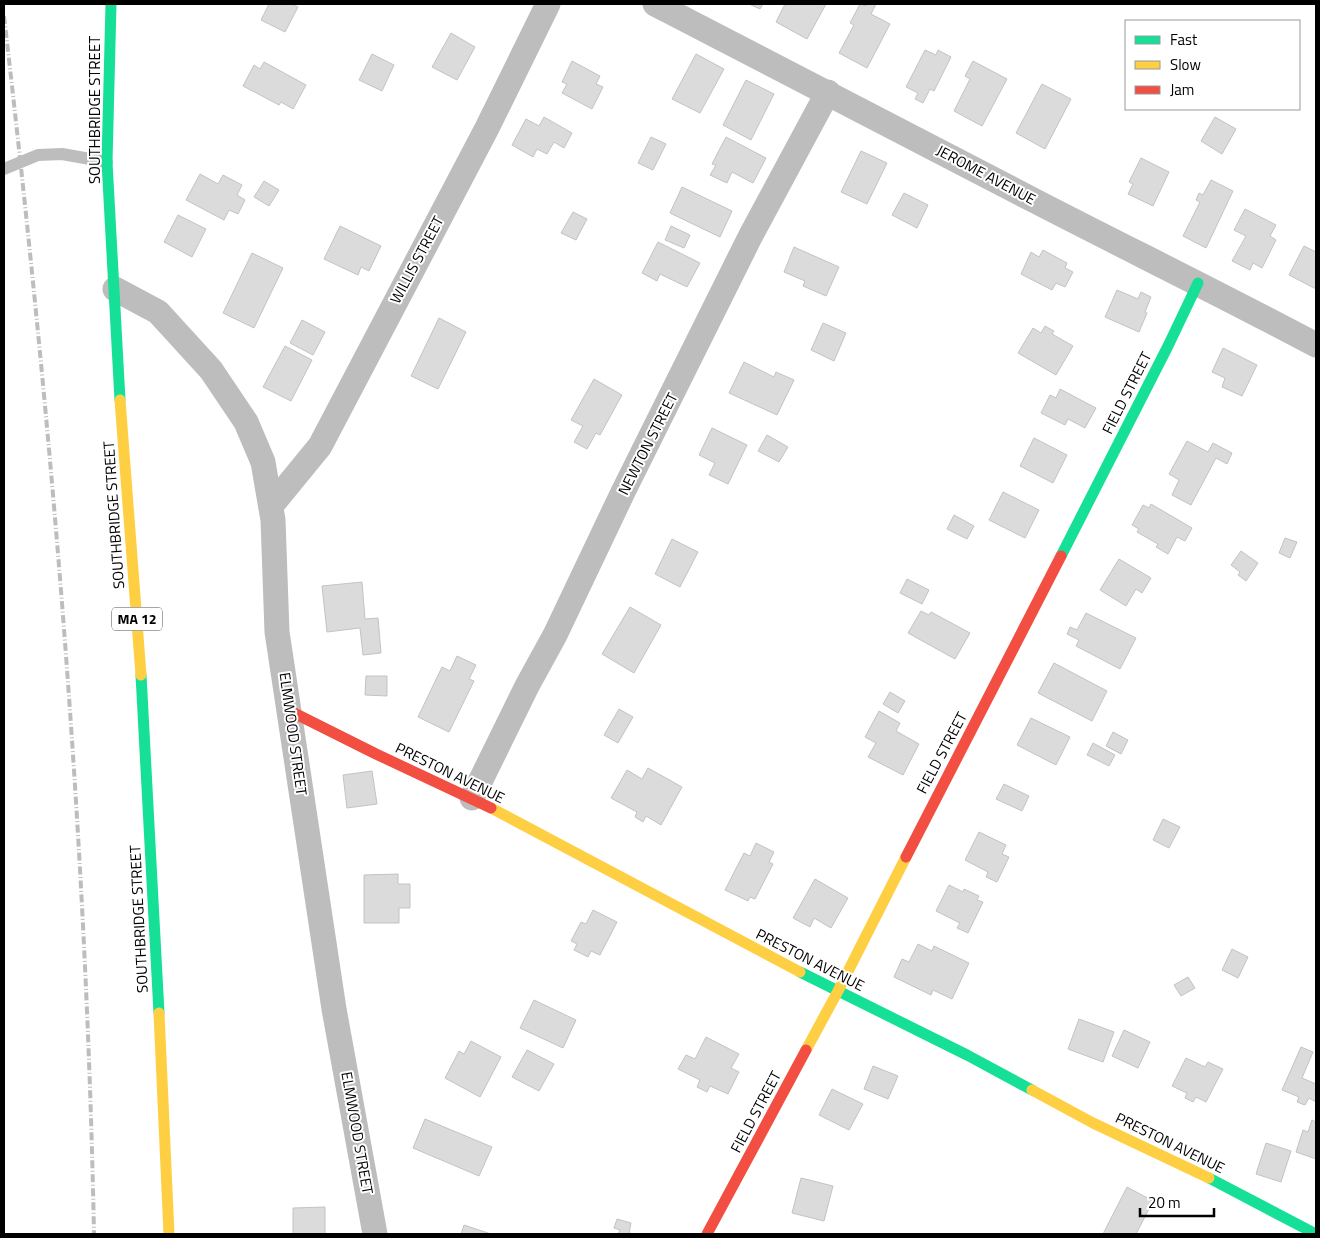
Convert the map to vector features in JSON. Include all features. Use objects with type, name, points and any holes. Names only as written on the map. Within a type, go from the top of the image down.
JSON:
[{"type":"street","name":"SOUTHBRIDGE STREET","points":[[111,4],[107,162],[115,289],[117,358],[142,692],[158,988],[168,1234]]},
{"type":"street","name":"WILLIS STREET","points":[[271,506],[320,446],[487,128],[548,4]]},
{"type":"street","name":"JEROME AVENUE","points":[[655,4],[1198,282],[1316,345]]},
{"type":"street","name":"NEWTON STREET","points":[[472,798],[527,686],[555,635],[623,492],[750,237],[828,92]]},
{"type":"street","name":"FIELD STREET","points":[[707,1234],[728,1199],[838,991],[949,771],[1022,634],[1094,488],[1168,346],[1198,282]]},
{"type":"street","name":"ELMWOOD STREET","points":[[115,289],[158,312],[211,370],[246,422],[263,462],[273,520],[278,632],[334,1009],[375,1234]]},
{"type":"street","name":"PRESTON AVENUE","points":[[290,711],[376,754],[472,798],[785,966],[967,1055],[1093,1123],[1207,1177],[1316,1234]]},
{"type":"lane","points":[[4,169],[38,155],[62,154],[107,162]]},
{"type":"building","points":[[269,4],[291,4],[298,7],[285,32],[261,20]]},
{"type":"building","points":[[749,4],[763,4],[760,9]]},
{"type":"building","points":[[785,4],[826,4],[807,39],[776,22]]},
{"type":"building","points":[[860,4],[866,6],[867,4],[876,4],[871,14],[890,24],[867,68],[839,53],[854,25],[850,23]]},
{"type":"building","points":[[451,33],[475,47],[457,80],[432,67]]},
{"type":"building","points":[[925,50],[936,55],[938,50],[951,57],[934,91],[930,89],[923,103],[915,99],[918,93],[906,87]]},
{"type":"building","points":[[372,54],[394,65],[382,91],[359,80]]},
{"type":"building","points":[[696,54],[724,69],[700,113],[672,99]]},
{"type":"building","points":[[572,61],[600,76],[596,84],[603,87],[592,109],[562,93],[567,84],[562,82]]},
{"type":"building","points":[[973,61],[1007,79],[982,126],[954,111],[970,79],[965,76]]},
{"type":"building","points":[[264,62],[306,85],[293,109],[281,102],[279,105],[243,86],[254,65],[260,69]]},
{"type":"building","points":[[746,80],[774,94],[751,140],[723,125]]},
{"type":"building","points":[[1042,84],[1071,99],[1045,149],[1016,133]]},
{"type":"building","points":[[544,117],[572,133],[564,148],[554,142],[547,154],[537,149],[533,157],[512,145],[526,119],[539,126]]},
{"type":"building","points":[[1215,117],[1236,129],[1222,154],[1201,141]]},
{"type":"building","points":[[651,137],[666,144],[653,170],[638,163]]},
{"type":"building","points":[[726,137],[766,158],[753,183],[732,172],[727,183],[710,175],[716,165],[712,164]]},
{"type":"building","points":[[861,151],[887,163],[867,204],[841,192]]},
{"type":"building","points":[[1141,158],[1169,172],[1153,206],[1128,194],[1133,184],[1129,182]]},
{"type":"building","points":[[200,174],[218,184],[223,175],[242,185],[237,195],[245,200],[238,214],[229,210],[224,220],[186,200]]},
{"type":"building","points":[[1211,180],[1233,191],[1206,248],[1183,236],[1200,202],[1196,200],[1199,193],[1203,195]]},
{"type":"building","points":[[264,181],[279,190],[269,206],[254,197]]},
{"type":"building","points":[[682,187],[732,211],[720,237],[670,213]]},
{"type":"building","points":[[904,193],[928,205],[917,228],[892,215]]},
{"type":"building","points":[[1245,209],[1276,225],[1270,236],[1276,240],[1262,268],[1253,263],[1250,270],[1232,261],[1246,236],[1234,230]]},
{"type":"building","points":[[573,212],[587,219],[576,240],[561,233]]},
{"type":"building","points":[[178,215],[206,229],[192,257],[164,242]]},
{"type":"building","points":[[340,226],[381,246],[369,271],[361,267],[358,275],[324,259]]},
{"type":"building","points":[[671,226],[690,235],[684,248],[665,240]]},
{"type":"building","points":[[658,242],[700,263],[687,287],[660,274],[657,281],[642,273]]},
{"type":"building","points":[[1304,246],[1316,252],[1316,289],[1289,275]]},
{"type":"building","points":[[794,247],[839,267],[826,296],[803,286],[805,281],[784,272]]},
{"type":"building","points":[[1043,250],[1067,263],[1065,268],[1073,272],[1065,287],[1056,283],[1052,290],[1021,274],[1031,252],[1039,257]]},
{"type":"building","points":[[252,253],[283,268],[254,328],[223,313]]},
{"type":"building","points":[[1117,290],[1138,299],[1141,292],[1151,297],[1139,332],[1105,317]]},
{"type":"building","points":[[439,318],[466,332],[438,389],[411,376]]},
{"type":"building","points":[[302,320],[325,332],[313,355],[290,343]]},
{"type":"building","points":[[823,323],[846,333],[834,361],[811,350]]},
{"type":"building","points":[[1045,326],[1054,331],[1052,334],[1073,346],[1056,375],[1018,353],[1033,328],[1041,333]]},
{"type":"building","points":[[285,346],[312,360],[291,401],[263,387]]},
{"type":"building","points":[[1223,348],[1257,365],[1242,396],[1222,387],[1225,378],[1212,372]]},
{"type":"building","points":[[744,362],[774,377],[776,372],[794,380],[777,415],[729,393]]},
{"type":"building","points":[[594,379],[622,395],[600,435],[596,433],[587,449],[574,442],[583,426],[571,420]]},
{"type":"building","points":[[1060,389],[1096,408],[1085,428],[1068,419],[1065,425],[1041,413],[1050,395],[1056,398]]},
{"type":"building","points":[[712,428],[747,445],[728,484],[709,475],[715,463],[699,455]]},
{"type":"building","points":[[767,435],[788,447],[779,462],[758,451]]},
{"type":"building","points":[[1034,438],[1067,455],[1053,483],[1020,466]]},
{"type":"building","points":[[1187,441],[1208,452],[1213,443],[1232,453],[1227,464],[1216,458],[1191,505],[1172,495],[1179,480],[1169,474]]},
{"type":"building","points":[[1003,492],[1039,510],[1025,538],[989,520]]},
{"type":"building","points":[[1151,504],[1192,528],[1185,541],[1177,537],[1168,554],[1156,547],[1158,544],[1137,532],[1139,529],[1132,525],[1143,505],[1149,508]]},
{"type":"building","points":[[954,515],[974,526],[967,539],[947,529]]},
{"type":"building","points":[[1285,538],[1297,542],[1290,558],[1279,553]]},
{"type":"building","points":[[672,539],[698,552],[680,587],[655,574]]},
{"type":"building","points":[[1241,551],[1258,563],[1246,581],[1238,575],[1240,572],[1231,565]]},
{"type":"building","points":[[1119,559],[1151,578],[1142,593],[1136,589],[1126,606],[1100,590]]},
{"type":"building","points":[[907,579],[929,590],[922,604],[900,593]]},
{"type":"building","points":[[362,582],[365,619],[378,618],[381,653],[363,655],[360,628],[327,632],[322,586]]},
{"type":"building","points":[[630,607],[661,625],[634,673],[602,654]]},
{"type":"building","points":[[921,611],[929,615],[931,612],[970,633],[955,659],[908,633]]},
{"type":"building","points":[[1086,613],[1136,638],[1120,669],[1076,646],[1079,640],[1067,634],[1070,627],[1077,630]]},
{"type":"building","points":[[457,656],[476,665],[469,679],[474,681],[449,732],[418,717],[442,667],[450,671]]},
{"type":"building","points":[[1054,663],[1107,691],[1092,721],[1038,693]]},
{"type":"building","points":[[366,676],[387,676],[387,696],[365,695]]},
{"type":"building","points":[[890,692],[905,701],[898,713],[883,704]]},
{"type":"building","points":[[619,709],[633,717],[618,743],[604,735]]},
{"type":"building","points":[[879,711],[900,723],[896,731],[919,744],[903,775],[868,757],[876,743],[865,737]]},
{"type":"building","points":[[1031,718],[1070,737],[1056,765],[1017,745]]},
{"type":"building","points":[[1113,732],[1128,740],[1121,754],[1106,746]]},
{"type":"building","points":[[1093,743],[1115,755],[1109,766],[1087,755]]},
{"type":"building","points":[[648,768],[682,787],[661,825],[646,816],[643,822],[635,817],[637,812],[611,798],[627,770],[642,779]]},
{"type":"building","points":[[372,771],[377,804],[347,808],[343,775]]},
{"type":"building","points":[[1004,784],[1029,796],[1022,811],[996,799]]},
{"type":"building","points":[[1163,819],[1180,827],[1169,848],[1153,840]]},
{"type":"building","points":[[979,832],[1006,845],[1002,854],[1009,857],[997,882],[986,877],[988,872],[965,860]]},
{"type":"building","points":[[756,843],[774,852],[769,862],[773,864],[755,899],[750,897],[748,901],[725,890],[744,853],[750,856]]},
{"type":"building","points":[[398,874],[398,884],[410,884],[410,908],[399,908],[399,923],[364,923],[364,875]]},
{"type":"building","points":[[815,879],[848,898],[831,928],[814,918],[810,927],[793,918]]},
{"type":"building","points":[[949,885],[963,892],[964,889],[979,896],[977,900],[983,902],[968,933],[957,928],[960,923],[936,911]]},
{"type":"building","points":[[593,910],[617,922],[600,955],[591,951],[588,957],[574,950],[577,944],[571,941],[581,922],[586,924]]},
{"type":"building","points":[[918,944],[932,951],[934,946],[969,963],[952,999],[933,990],[931,995],[894,977],[902,959],[909,962]]},
{"type":"building","points":[[1232,949],[1248,957],[1238,978],[1222,970]]},
{"type":"building","points":[[1188,977],[1195,988],[1181,996],[1174,985]]},
{"type":"building","points":[[534,1000],[576,1020],[563,1048],[520,1028]]},
{"type":"building","points":[[1079,1019],[1114,1032],[1103,1062],[1068,1049]]},
{"type":"building","points":[[1124,1030],[1150,1042],[1138,1068],[1112,1056]]},
{"type":"building","points":[[706,1037],[739,1054],[731,1068],[739,1072],[728,1094],[710,1086],[707,1092],[697,1087],[700,1080],[678,1069],[686,1055],[695,1059]]},
{"type":"building","points":[[471,1041],[501,1057],[480,1097],[445,1078],[459,1051],[464,1054]]},
{"type":"building","points":[[1301,1047],[1313,1052],[1302,1078],[1316,1084],[1316,1102],[1309,1098],[1305,1105],[1297,1102],[1299,1097],[1282,1090]]},
{"type":"building","points":[[527,1050],[554,1064],[539,1091],[512,1077]]},
{"type":"building","points":[[1186,1058],[1205,1067],[1208,1062],[1223,1069],[1206,1102],[1196,1097],[1193,1102],[1185,1098],[1187,1093],[1172,1086]]},
{"type":"building","points":[[873,1066],[898,1076],[888,1099],[864,1089]]},
{"type":"building","points":[[832,1089],[863,1104],[849,1130],[819,1115]]},
{"type":"building","points":[[425,1119],[492,1147],[479,1176],[413,1148]]},
{"type":"building","points":[[1312,1120],[1316,1122],[1316,1159],[1296,1152],[1303,1130],[1308,1132]]},
{"type":"building","points":[[1266,1143],[1291,1151],[1281,1182],[1256,1174]]},
{"type":"building","points":[[801,1178],[833,1186],[824,1221],[792,1213]]},
{"type":"building","points":[[1127,1187],[1153,1201],[1136,1234],[1103,1234]]},
{"type":"building","points":[[325,1207],[325,1234],[293,1234],[293,1208]]},
{"type":"building","points":[[617,1219],[631,1223],[629,1233],[635,1234],[618,1234],[620,1230],[614,1228]]},
{"type":"building","points":[[464,1225],[491,1234],[461,1234]]},
{"type":"railway","points":[[4,16],[37,320],[64,624],[83,929],[90,1081],[94,1234]]},
{"type":"traffic: fast","points":[[111,4],[107,162],[120,400]]},
{"type":"traffic: fast","points":[[1061,556],[1198,283]]},
{"type":"traffic: fast","points":[[141,675],[159,1013]]},
{"type":"traffic: fast","points":[[800,972],[967,1055],[1032,1090]]},
{"type":"traffic: fast","points":[[1209,1178],[1316,1234]]},
{"type":"traffic: slow","points":[[120,400],[141,675]]},
{"type":"traffic: slow","points":[[491,808],[800,972]]},
{"type":"traffic: slow","points":[[806,1050],[906,857]]},
{"type":"traffic: slow","points":[[159,1013],[169,1234]]},
{"type":"traffic: slow","points":[[1032,1090],[1093,1123],[1209,1178]]},
{"type":"traffic: jam","points":[[906,857],[1061,556]]},
{"type":"traffic: jam","points":[[290,711],[491,808]]},
{"type":"traffic: jam","points":[[707,1234],[806,1050]]}]
